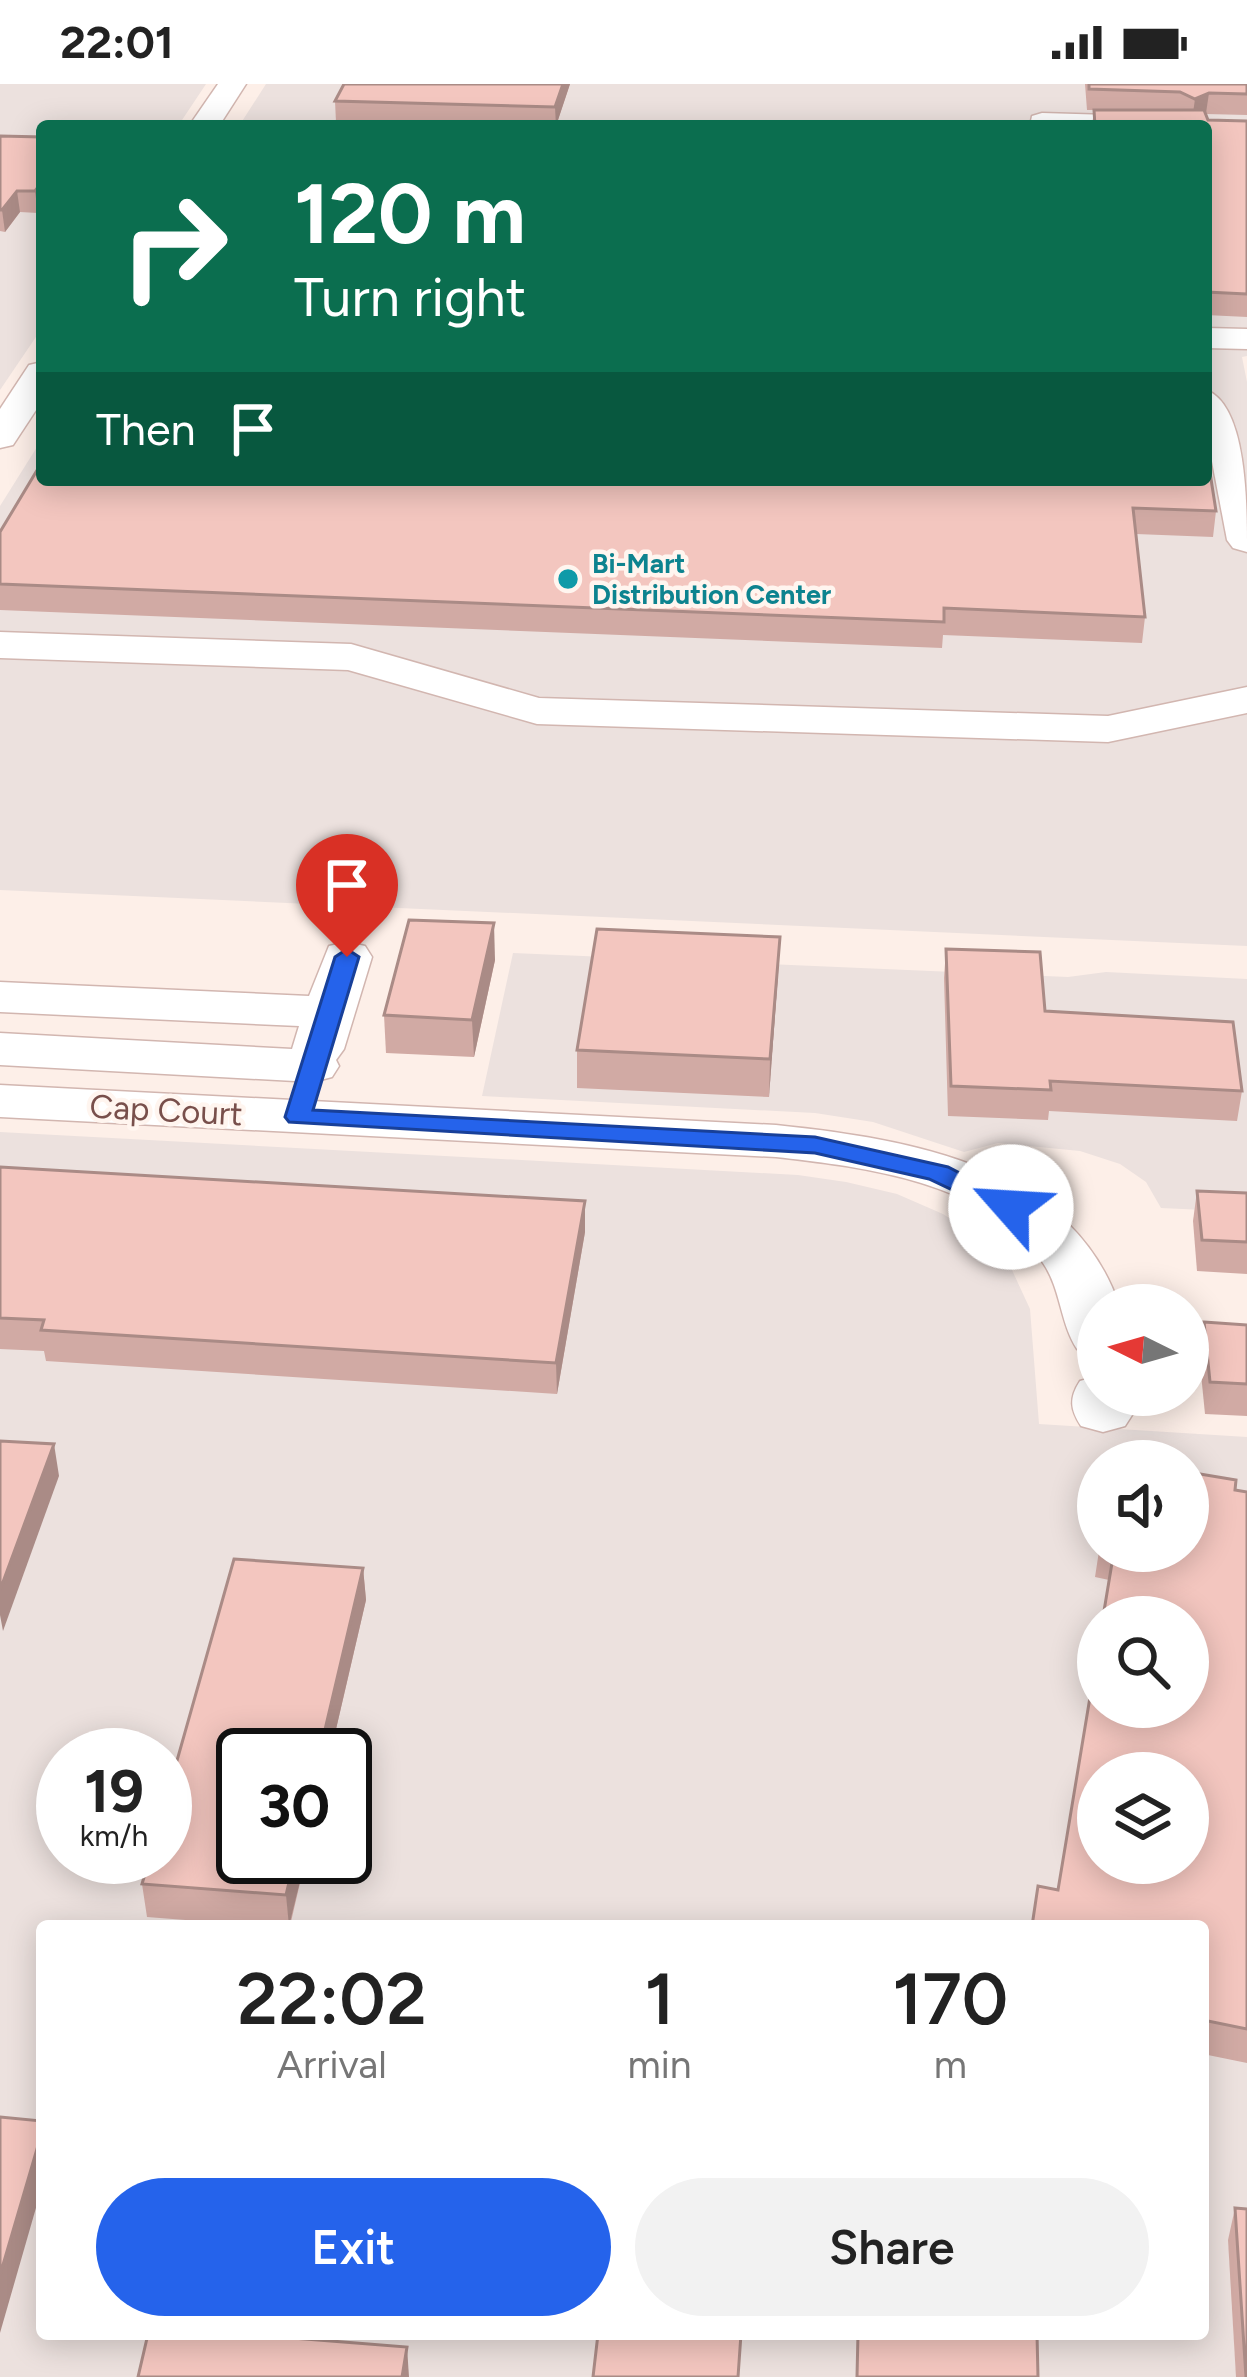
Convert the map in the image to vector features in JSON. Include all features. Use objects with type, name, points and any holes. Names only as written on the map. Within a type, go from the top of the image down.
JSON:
[{"type":"street","points":[[208,120],[232,84]]},
{"type":"street","points":[[1212,338],[1247,339]]},
{"type":"street","points":[[0,437],[36,382]]},
{"type":"street","points":[[1212,405],[1222,412],[1247,540]]},
{"type":"street","points":[[0,645],[351,657],[537,711],[1108,729],[1247,700]]},
{"type":"street","points":[[0,1049],[306,1091],[347,957]]},
{"type":"street","points":[[0,997],[330,1012]]},
{"type":"street","name":"Cap Court","points":[[0,1101],[306,1091],[815,1145],[938,1173],[986,1192],[1061,1212],[1079,1284]]},
{"type":"shaded area","points":[[0,84],[206,84],[182,120],[36,120],[36,337],[0,390]]},
{"type":"shaded area","points":[[266,84],[1247,84],[1247,356],[1242,357],[1247,382],[1247,946],[0,890],[0,506],[36,449],[36,486],[1212,486],[1212,120],[243,120]]},
{"type":"shaded area","points":[[513,953],[1068,977],[1106,972],[1247,979],[1247,1212],[1161,1208],[1146,1182],[1120,1164],[1080,1151],[998,1143],[964,1152],[873,1122],[815,1113],[482,1096]]},
{"type":"shaded area","points":[[0,1132],[798,1175],[897,1194],[943,1214],[981,1239],[1012,1270],[1030,1309],[1039,1424],[1247,1437],[1247,2377],[0,2377]]},
{"type":"building","points":[[344,84],[563,84],[555,107],[335,101]]},
{"type":"building","points":[[1089,84],[1247,84],[1247,94],[1209,93],[1195,99],[1180,92],[1089,89]]},
{"type":"building","points":[[1094,110],[1204,110],[1208,120],[1095,120]]},
{"type":"building","points":[[1212,120],[1247,121],[1247,294],[1212,292]]},
{"type":"building","points":[[0,136],[36,137],[36,190],[17,191],[0,210]]},
{"type":"building","name":"Bi-Mart Distribution Center","points":[[36,472],[36,486],[1212,485],[1216,511],[1133,508],[1145,617],[944,608],[944,622],[0,584],[0,532]]},
{"type":"building","points":[[409,920],[494,923],[472,1020],[384,1015]]},
{"type":"building","points":[[597,929],[780,937],[770,1059],[577,1050]]},
{"type":"building","points":[[946,949],[1040,952],[1045,1011],[1233,1022],[1242,1091],[1050,1081],[1051,1090],[951,1086]]},
{"type":"building","points":[[0,1167],[585,1201],[556,1363],[41,1330],[44,1320],[0,1318]]},
{"type":"building","points":[[1197,1191],[1247,1193],[1247,1242],[1202,1240]]},
{"type":"building","points":[[1209,1322],[1247,1325],[1247,1384],[1210,1382]]},
{"type":"building","points":[[0,1441],[54,1444],[0,1590]]},
{"type":"building","points":[[1209,1476],[1236,1480],[1235,1490],[1247,1492],[1247,2029],[1209,2021],[1209,1920],[1033,1920],[1038,1886],[1058,1890],[1077,1776],[1077,1884],[1209,1884],[1209,1752],[1081,1752],[1085,1728],[1209,1728],[1209,1596],[1106,1596],[1110,1572],[1209,1572]]},
{"type":"building","points":[[234,1559],[363,1568],[325,1728],[216,1728],[216,1884],[289,1884],[286,1895],[142,1884],[192,1884],[192,1728],[186,1728]]},
{"type":"building","points":[[0,2117],[36,2120],[36,2152],[0,2275]]},
{"type":"building","points":[[1235,2208],[1247,2209],[1247,2377],[1246,2377]]},
{"type":"building","points":[[147,2340],[319,2340],[407,2347],[402,2377],[138,2377]]},
{"type":"building","points":[[597,2340],[741,2340],[738,2377],[593,2377]]},
{"type":"building","points":[[858,2340],[1037,2340],[1038,2377],[857,2377]]},
{"type":"place","name":"Bi-Mart Distribution Center","points":[[568,579]]},
{"type":"route","points":[[347,957],[298,1117],[815,1145],[897,1160],[986,1192],[1011,1207]]}]
